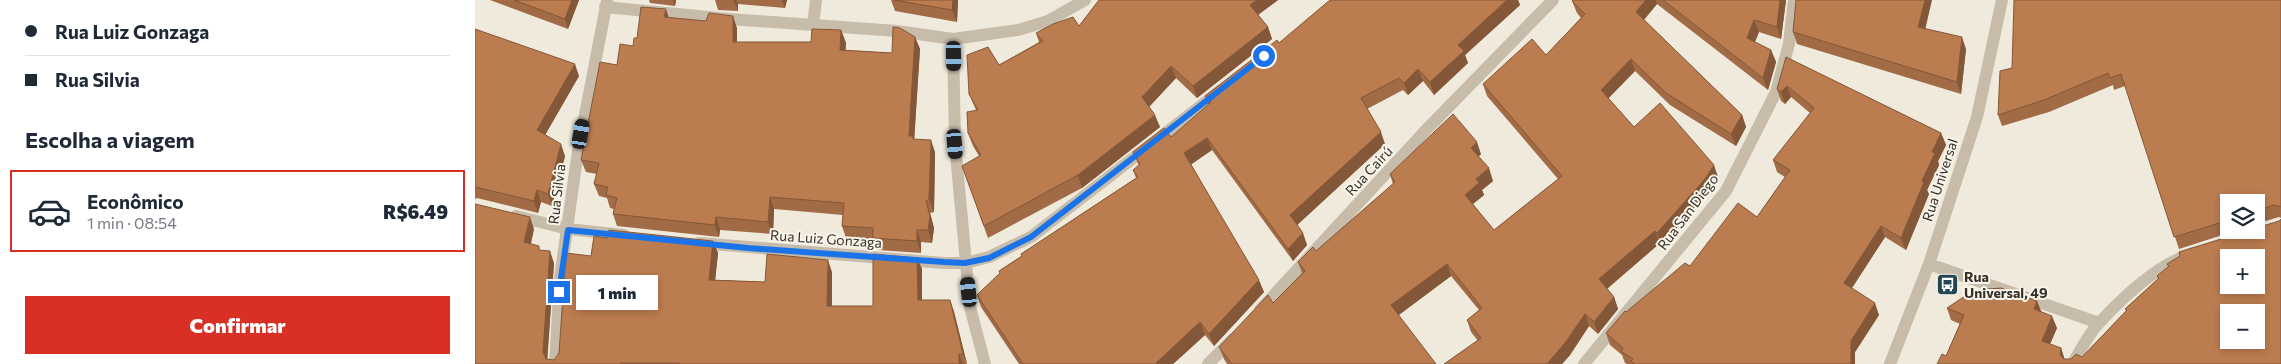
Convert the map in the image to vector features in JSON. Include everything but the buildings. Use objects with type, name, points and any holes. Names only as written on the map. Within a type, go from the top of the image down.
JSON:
[{"type":"street","points":[[813,25],[816,0]]},
{"type":"street","points":[[606,4],[813,25],[897,30],[953,39],[1018,30],[1048,21],[1085,0]]},
{"type":"street","name":"Rua Cairú","points":[[1208,364],[1419,138],[1553,0]]},
{"type":"street","name":"Rua San Diego","points":[[1584,364],[1726,191],[1775,92],[1789,44],[1795,0]]},
{"type":"street","name":"Rua Universal","points":[[1890,364],[1929,264],[1977,117],[2002,0]]},
{"type":"street","name":"Rua Silvia","points":[[555,364],[560,278],[578,151],[606,4]]},
{"type":"street","points":[[953,39],[955,144],[965,263],[970,307],[985,364]]},
{"type":"street","name":"Rua Luiz Gonzaga","points":[[681,241],[965,263],[989,258],[1031,237],[1232,82]]},
{"type":"street","points":[[503,213],[568,230],[634,236]]},
{"type":"street","points":[[2072,364],[2099,323],[2158,270],[2177,258],[2206,249]]},
{"type":"street","points":[[1929,264],[2099,323]]},
{"type":"place","name":"Rua Universal, 49","points":[[1948,285]]},
{"type":"route","points":[[559,292],[568,230],[748,248],[944,262],[965,263],[989,258],[1031,237],[1264,56]]}]
